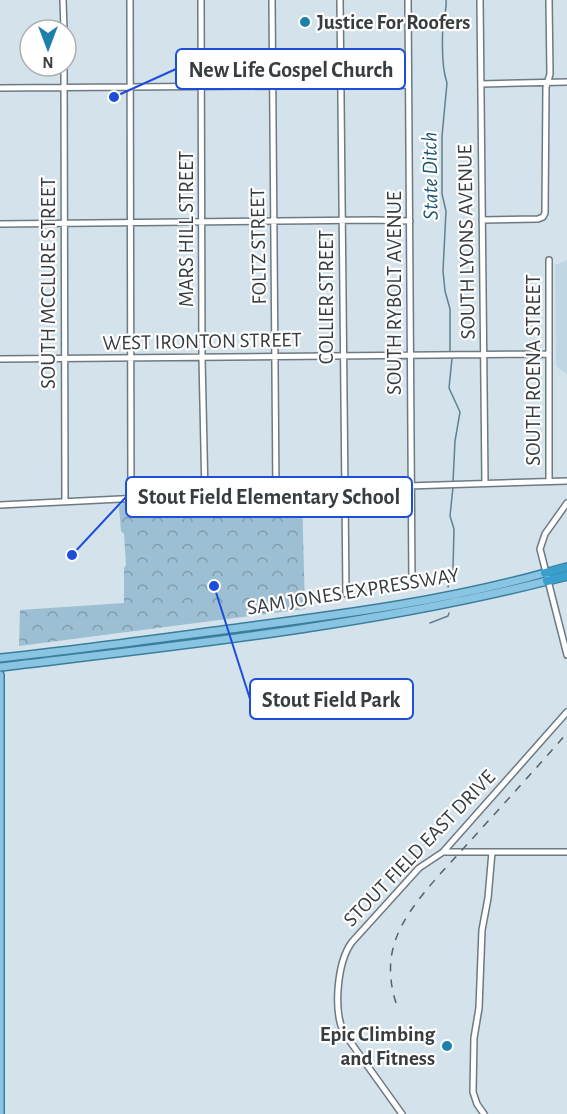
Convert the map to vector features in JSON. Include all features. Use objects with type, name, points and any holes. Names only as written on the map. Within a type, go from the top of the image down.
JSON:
[{"type":"highway","name":"SAM JONES EXPRESSWAY","points":[[546,577],[567,567]]},
{"type":"highway","name":"SAM JONES EXPRESSWAY","points":[[546,577],[567,576]]},
{"type":"main road","name":"SAM JONES EXPRESSWAY","points":[[0,658],[67,651],[380,608],[546,577]]},
{"type":"main road","name":"SAM JONES EXPRESSWAY","points":[[0,667],[378,617],[463,601],[546,577]]},
{"type":"main road","points":[[0,675],[0,1114]]},
{"type":"street","points":[[63,0],[64,18]]},
{"type":"street","points":[[130,0],[131,498]]},
{"type":"street","name":"MARS HILL STREET","points":[[201,0],[202,358],[205,495]]},
{"type":"street","name":"FOLTZ STREET","points":[[272,0],[276,492]]},
{"type":"street","name":"COLLIER STREET","points":[[340,0],[346,594]]},
{"type":"street","name":"SOUTH RYBOLT AVENUE","points":[[408,0],[412,585]]},
{"type":"street","name":"SOUTH LYONS AVENUE","points":[[480,0],[485,483]]},
{"type":"street","points":[[482,220],[533,219],[543,217],[546,208],[547,82],[550,74],[549,0]]},
{"type":"street","name":"SOUTH MCCLURE STREET","points":[[64,78],[65,501]]},
{"type":"street","points":[[481,84],[567,82]]},
{"type":"street","points":[[0,88],[408,85]]},
{"type":"street","points":[[0,224],[410,221]]},
{"type":"street","name":"SOUTH ROENA STREET","points":[[549,260],[549,481]]},
{"type":"street","name":"WEST IRONTON STREET","points":[[0,359],[548,354]]},
{"type":"street","points":[[0,505],[458,484],[567,482]]},
{"type":"street","points":[[567,503],[548,528],[540,544],[546,577],[567,655]]},
{"type":"street","name":"STOUT FIELD EAST DRIVE","points":[[402,1114],[344,1033],[340,1024],[337,1006],[343,961],[352,942],[419,868],[443,852],[567,712]]},
{"type":"street","points":[[443,852],[567,852]]},
{"type":"street","points":[[484,1114],[477,1104],[474,1092],[474,1038],[479,1008],[481,939],[488,898],[492,852]]},
{"type":"shaded area","points":[[567,260],[567,374],[556,366],[555,265]]},
{"type":"green space","points":[[302,496],[305,609],[19,646],[20,610],[124,603],[124,568],[126,565],[119,507],[123,503]]},
{"type":"waterway","name":"State Ditch","points":[[446,0],[442,38],[447,83],[442,136],[442,194],[446,211],[443,271],[450,309],[450,352]]},
{"type":"waterway","name":"State Ditch","points":[[452,358],[449,388],[460,412],[455,441],[453,482]]},
{"type":"waterway","name":"State Ditch","points":[[448,587],[453,569],[454,529],[450,516],[453,487]]},
{"type":"waterway","name":"State Ditch","points":[[430,623],[448,616],[449,613]]},
{"type":"railway","points":[[396,1003],[391,978],[391,961],[402,925],[435,879],[567,733]]},
{"type":"place","name":"Justice For Roofers","points":[[305,22]]},
{"type":"place","name":"New Life Gospel Church","points":[[114,97]]},
{"type":"place","name":"Stout Field Elementary School","points":[[72,555]]},
{"type":"place","name":"Stout Field Park","points":[[214,586]]},
{"type":"place","name":"Epic Climbing and Fitness","points":[[447,1046]]}]
